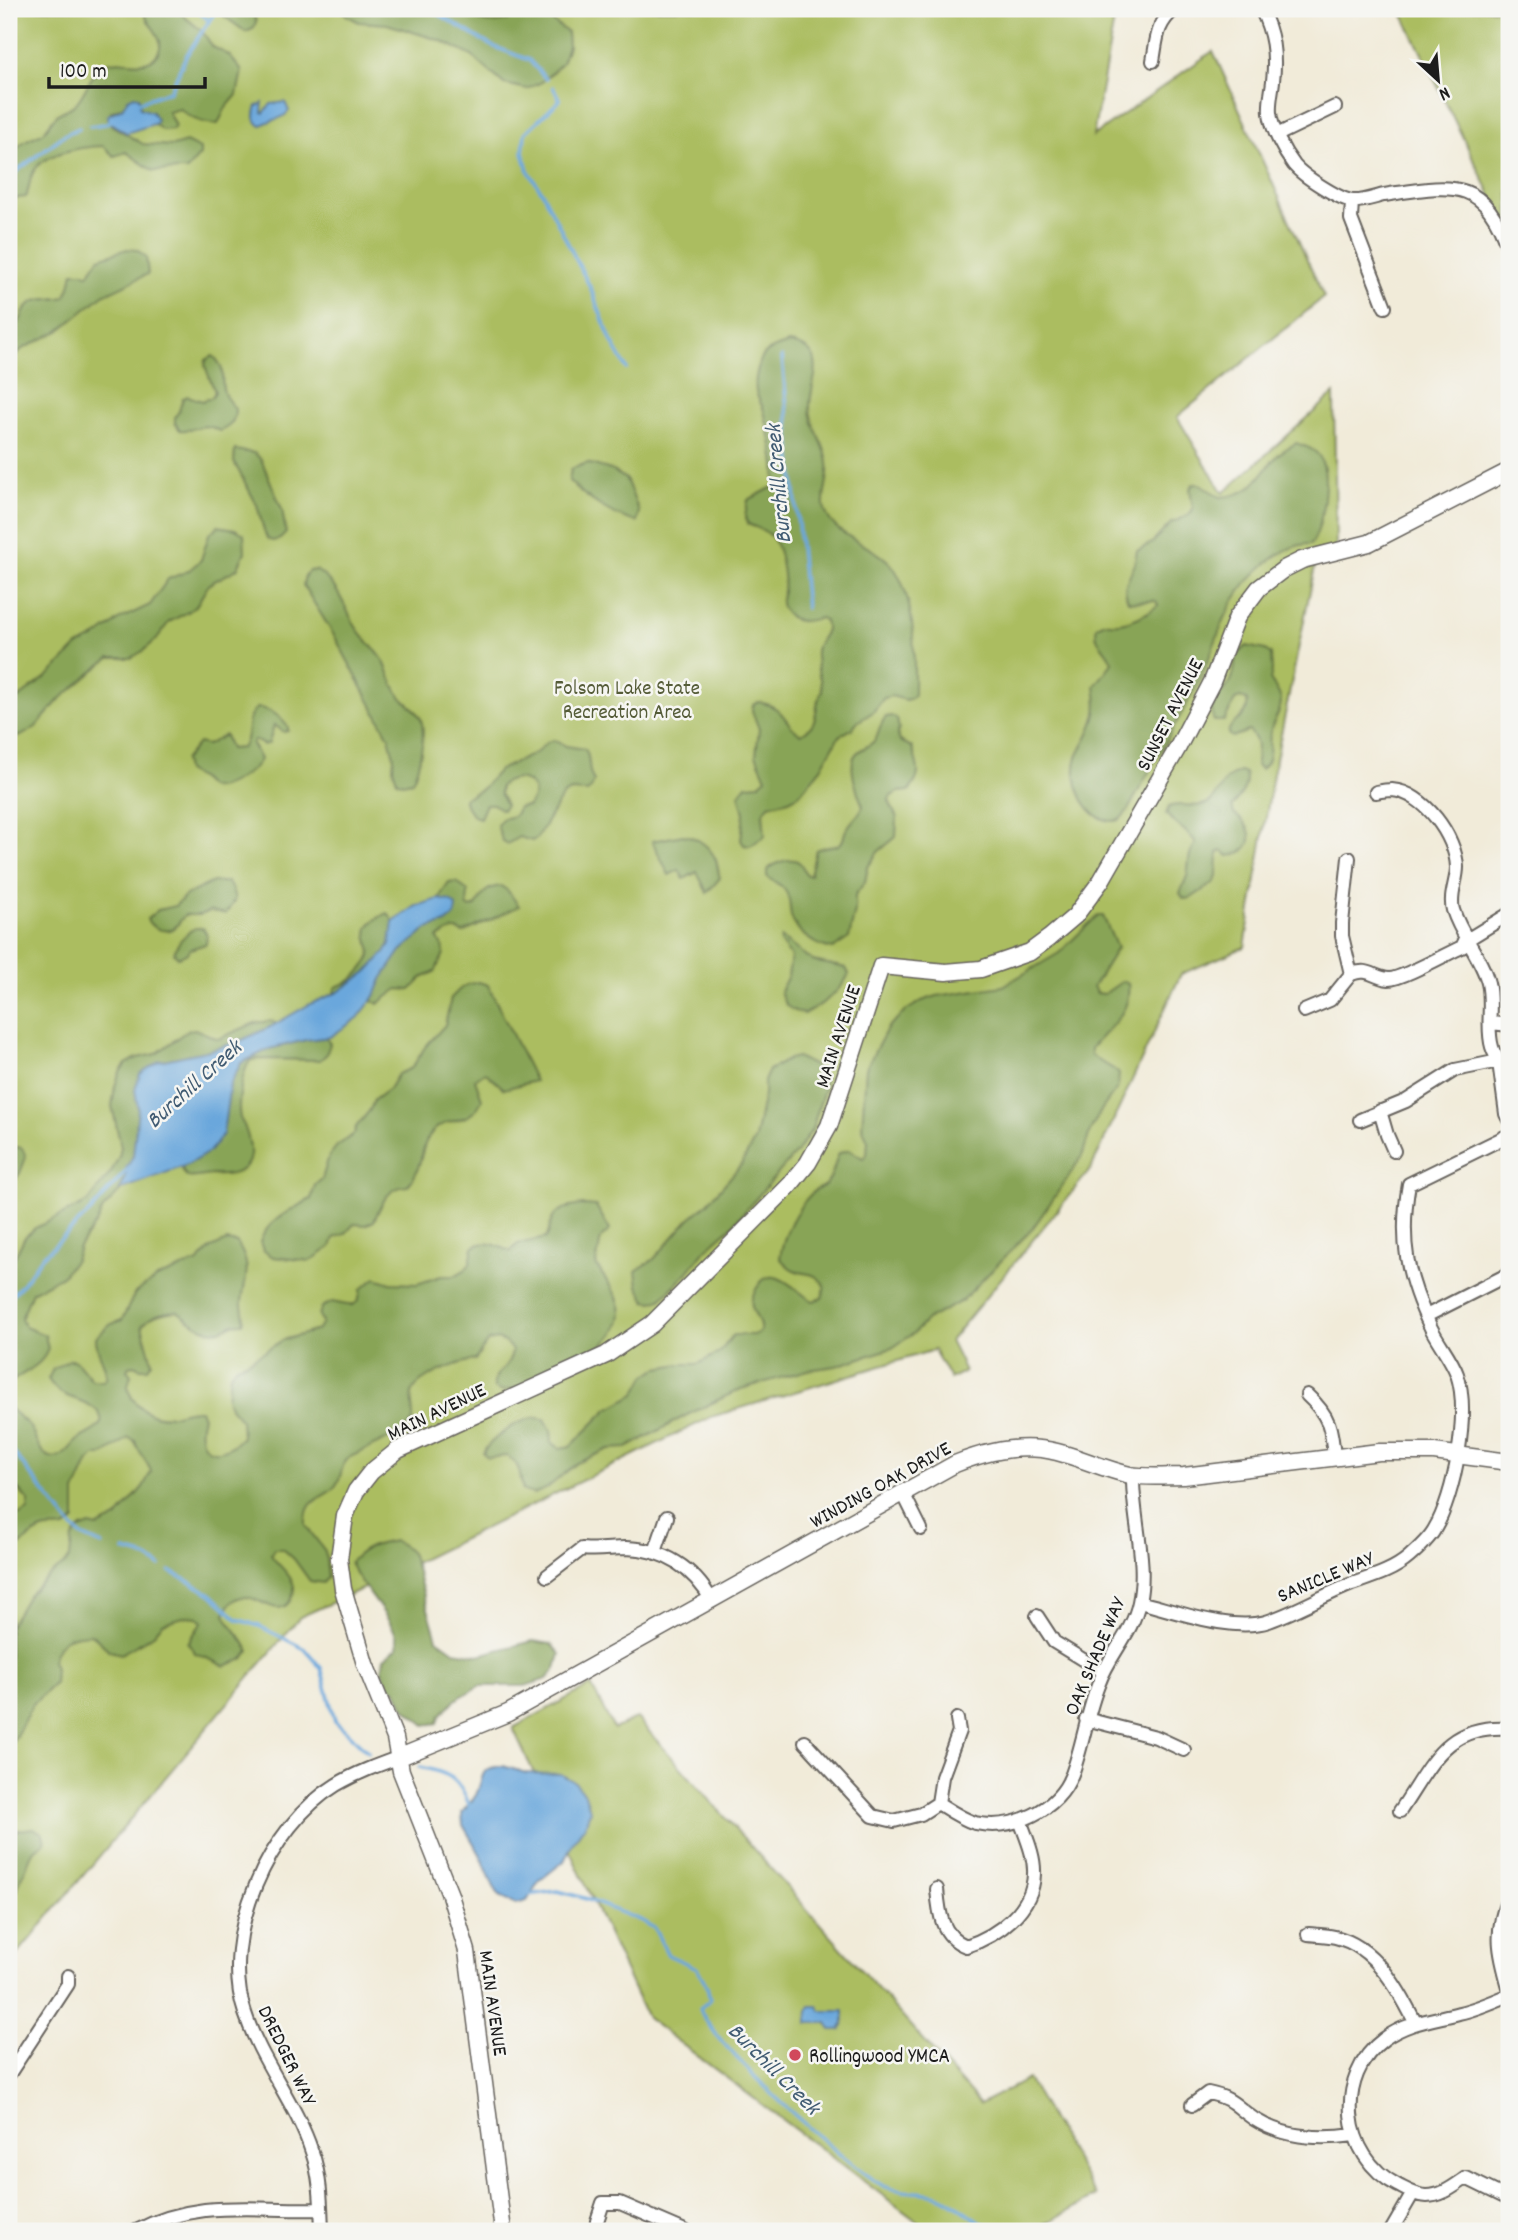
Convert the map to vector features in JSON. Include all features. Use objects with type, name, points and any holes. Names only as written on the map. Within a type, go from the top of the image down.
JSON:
[{"type":"street","points":[[1153,61],[1160,26],[1175,9]]},
{"type":"street","points":[[1261,9],[1271,33],[1274,50],[1270,112],[1286,153],[1305,176],[1352,201],[1442,187],[1469,192],[1492,214],[1509,251]]},
{"type":"street","points":[[1278,135],[1335,107]]},
{"type":"street","points":[[1352,201],[1351,219],[1385,307]]},
{"type":"street","name":"SUNSET AVENUE","points":[[881,966],[946,972],[981,969],[1030,952],[1049,938],[1076,916],[1101,881],[1212,682],[1237,617],[1259,588],[1302,559],[1368,542],[1509,471]]},
{"type":"street","points":[[1376,792],[1393,790],[1422,804],[1436,818],[1451,842],[1457,869],[1453,909],[1465,941],[1485,974],[1488,983],[1492,1047],[1509,1075]]},
{"type":"street","points":[[1349,859],[1342,936],[1351,974]]},
{"type":"street","points":[[1304,1010],[1330,1000],[1351,974],[1367,971],[1382,978],[1396,978],[1462,947],[1465,941],[1509,914]]},
{"type":"street","name":"MAIN AVENUE","points":[[503,2231],[467,1951],[450,1895],[401,1771],[395,1738],[365,1664],[343,1589],[339,1559],[345,1516],[356,1491],[371,1472],[398,1450],[606,1355],[652,1324],[704,1274],[790,1185],[822,1141],[881,966]]},
{"type":"street","points":[[1490,1023],[1509,1025]]},
{"type":"street","points":[[1360,1120],[1406,1101],[1455,1070],[1499,1061]]},
{"type":"street","points":[[1499,1061],[1509,1120]]},
{"type":"street","points":[[1380,1111],[1394,1151]]},
{"type":"street","name":"SANICLE WAY","points":[[1139,1602],[1223,1622],[1267,1622],[1325,1595],[1383,1573],[1409,1557],[1434,1530],[1444,1507],[1457,1455],[1461,1424],[1458,1376],[1415,1294],[1407,1258],[1405,1205],[1409,1184],[1509,1135]]},
{"type":"street","points":[[1426,1316],[1509,1274]]},
{"type":"street","points":[[1307,1395],[1322,1408],[1329,1420],[1335,1459]]},
{"type":"street","name":"WINDING OAK DRIVE","points":[[400,1758],[508,1713],[972,1457],[1017,1448],[1056,1452],[1133,1475],[1184,1476],[1390,1452],[1457,1455],[1509,1462]]},
{"type":"street","name":"OAK SHADE WAY","points":[[938,1802],[975,1822],[1002,1824],[1039,1812],[1066,1786],[1103,1672],[1127,1630],[1139,1602],[1142,1559],[1135,1518],[1133,1475]]},
{"type":"street","points":[[903,1493],[921,1529]]},
{"type":"street","points":[[655,1552],[667,1517]]},
{"type":"street","points":[[547,1576],[582,1549],[600,1551],[630,1548],[655,1552],[674,1560],[690,1571],[712,1601]]},
{"type":"street","points":[[1037,1616],[1054,1642],[1103,1672]]},
{"type":"street","points":[[805,1742],[873,1816],[894,1821],[920,1814],[938,1802],[942,1777],[959,1731],[957,1719]]},
{"type":"street","points":[[1086,1720],[1156,1737],[1184,1750]]},
{"type":"street","points":[[1400,1811],[1441,1750],[1455,1738],[1475,1730],[1509,1728]]},
{"type":"street","name":"DREDGER WAY","points":[[322,2231],[320,2185],[311,2149],[245,2013],[238,1976],[240,1938],[253,1889],[265,1865],[305,1812],[335,1785],[400,1758]]},
{"type":"street","points":[[937,1889],[941,1921],[957,1942],[966,1946],[992,1935],[1017,1914],[1030,1894],[1034,1873],[1031,1853],[1020,1820]]},
{"type":"street","points":[[1509,1896],[1498,1940],[1509,1987]]},
{"type":"street","points":[[1308,1934],[1338,1937],[1379,1964],[1399,1990],[1415,2022]]},
{"type":"street","points":[[9,2074],[68,1984],[68,1976]]},
{"type":"street","points":[[1509,1995],[1482,2007],[1415,2022],[1383,2039],[1366,2057],[1351,2088],[1350,2112],[1354,2135],[1366,2157],[1377,2171],[1390,2181],[1413,2193],[1427,2196],[1442,2193],[1465,2178],[1509,2199]]},
{"type":"street","points":[[1192,2105],[1208,2093],[1225,2096],[1254,2119],[1287,2134],[1331,2138],[1354,2135]]},
{"type":"street","points":[[1391,2231],[1413,2193]]},
{"type":"street","points":[[596,2231],[603,2203],[620,2203],[685,2231]]},
{"type":"street","points":[[142,2230],[180,2213],[220,2207],[321,2209]]},
{"type":"green space","name":"Folsom Lake State Recreation Area","points":[[9,9],[1116,9],[1093,136],[1213,51],[1324,297],[1177,417],[1223,493],[1334,394],[1336,548],[1317,556],[1273,774],[1245,947],[1181,974],[1091,1169],[950,1341],[965,1371],[950,1379],[934,1350],[711,1417],[300,1617],[9,1964]]},
{"type":"green space","points":[[147,9],[175,9],[202,31],[213,47],[229,55],[242,71],[237,95],[225,109],[218,124],[198,120],[180,109],[168,112],[175,126],[173,129],[162,130],[154,124],[157,120],[152,112],[126,105],[111,112],[111,125],[143,144],[173,146],[186,142],[200,149],[200,155],[187,170],[153,171],[126,152],[114,156],[103,146],[63,152],[37,167],[26,197],[9,199],[9,155],[25,141],[42,133],[58,114],[76,103],[96,72],[105,64],[119,61],[142,62],[155,58],[160,41],[146,18],[144,13]]},
{"type":"green space","points":[[214,9],[253,9],[256,22],[253,29],[246,32]]},
{"type":"green space","points":[[342,9],[467,9],[472,17],[489,22],[513,19],[537,10],[567,32],[568,46],[562,63],[542,82],[527,89],[504,84],[472,56],[442,41],[387,24],[359,22],[346,15]]},
{"type":"green space","points":[[1400,9],[1509,9],[1509,232]]},
{"type":"green space","points":[[127,249],[137,250],[146,257],[148,274],[103,295],[59,331],[22,349],[9,363],[9,331],[17,325],[30,304],[37,300],[65,297],[73,272],[88,275],[99,258]]},
{"type":"green space","points":[[789,343],[802,347],[815,359],[810,407],[828,463],[824,505],[828,516],[844,533],[887,560],[894,568],[907,597],[913,629],[914,694],[906,700],[891,696],[884,698],[873,712],[839,736],[821,768],[799,795],[769,805],[763,813],[765,836],[750,846],[744,845],[741,840],[744,813],[739,794],[746,785],[759,784],[766,778],[756,755],[759,729],[752,711],[753,705],[758,702],[775,708],[801,734],[812,725],[822,691],[816,652],[826,630],[825,621],[821,618],[799,621],[784,611],[781,605],[783,571],[775,542],[766,532],[748,524],[745,517],[748,500],[775,486],[770,438],[756,391],[757,372],[766,353]]},
{"type":"green space","points":[[213,356],[221,366],[225,395],[235,409],[233,420],[227,428],[219,431],[208,426],[180,430],[175,423],[175,417],[183,398],[188,396],[202,401],[211,398],[215,392],[205,366],[206,360]]},
{"type":"green space","points":[[1296,443],[1315,452],[1324,470],[1323,504],[1315,537],[1311,544],[1293,547],[1272,559],[1240,591],[1196,687],[1128,810],[1116,821],[1098,817],[1080,794],[1075,775],[1077,757],[1091,730],[1096,713],[1095,686],[1112,663],[1097,637],[1097,626],[1105,622],[1133,620],[1158,605],[1156,601],[1128,601],[1126,584],[1135,564],[1137,551],[1152,543],[1171,523],[1189,515],[1193,509],[1190,489],[1193,484],[1200,484],[1220,497],[1240,493],[1254,484],[1279,454]]},
{"type":"green space","points":[[235,450],[254,453],[261,459],[282,509],[286,533],[280,539],[272,541],[267,538],[257,505],[234,462]]},
{"type":"green space","points":[[587,463],[611,470],[626,479],[639,511],[637,522],[600,506],[569,481],[571,469]]},
{"type":"green space","points":[[218,526],[235,529],[244,534],[245,552],[237,569],[209,584],[196,606],[169,622],[156,640],[143,651],[131,658],[110,658],[58,701],[36,727],[21,736],[9,737],[9,705],[49,675],[78,646],[96,637],[120,619],[150,605],[168,579],[188,571],[201,560],[209,534]]},
{"type":"green space","points":[[316,570],[336,589],[359,631],[383,660],[399,694],[421,718],[422,744],[412,781],[397,781],[389,737],[335,637],[303,585],[305,575]]},
{"type":"green space","points":[[1247,646],[1271,654],[1270,680],[1281,700],[1270,733],[1269,758],[1261,769],[1256,765],[1257,751],[1253,735],[1249,731],[1232,737],[1228,734],[1232,725],[1246,712],[1247,700],[1235,700],[1224,721],[1214,721],[1212,713],[1212,706],[1231,681],[1238,654]]},
{"type":"green space","points":[[257,708],[275,714],[288,727],[288,731],[284,732],[274,725],[269,743],[264,745],[254,740],[252,744],[260,759],[252,769],[238,780],[214,788],[186,771],[184,760],[198,743],[207,745],[225,735],[230,749],[242,748],[247,738],[250,717]]},
{"type":"green space","points":[[886,717],[897,719],[900,741],[912,747],[918,774],[909,791],[898,792],[890,797],[889,801],[897,818],[896,837],[878,852],[868,867],[865,882],[855,895],[855,911],[849,938],[833,949],[814,942],[797,928],[791,916],[786,892],[767,876],[767,870],[779,863],[793,860],[801,864],[806,875],[810,875],[816,850],[842,842],[846,830],[863,806],[854,780],[854,759],[858,752],[874,741]]},
{"type":"green space","points":[[553,740],[566,746],[585,749],[594,781],[591,789],[587,792],[571,791],[563,795],[537,838],[532,841],[519,837],[507,844],[502,840],[497,825],[502,819],[514,816],[519,807],[528,806],[533,798],[532,786],[522,780],[507,781],[500,786],[500,794],[506,805],[502,810],[493,804],[486,804],[480,818],[473,816],[464,798],[482,789],[499,770],[536,753]]},
{"type":"green space","points":[[1239,772],[1245,773],[1246,783],[1232,807],[1234,814],[1246,825],[1249,844],[1245,849],[1229,856],[1222,851],[1218,853],[1215,882],[1191,898],[1184,899],[1180,893],[1196,843],[1166,814],[1169,807],[1208,803],[1226,780]]},
{"type":"green space","points":[[683,835],[702,843],[716,860],[720,878],[707,893],[697,872],[684,879],[679,870],[669,875],[652,841]]},
{"type":"green space","points":[[213,882],[227,882],[232,889],[235,899],[226,914],[210,911],[201,915],[185,915],[175,928],[169,930],[158,929],[147,919],[158,910],[175,906],[186,895]]},
{"type":"green space","points":[[456,882],[468,891],[467,906],[471,908],[476,906],[488,890],[501,886],[519,906],[463,933],[454,930],[438,938],[444,952],[436,971],[422,978],[411,990],[398,989],[378,1004],[369,998],[334,997],[337,987],[351,980],[367,963],[370,949],[367,931],[376,919],[388,913],[396,925],[445,912],[438,899],[449,883]]},
{"type":"green space","points":[[1097,916],[1103,916],[1117,948],[1093,987],[1097,993],[1104,994],[1123,981],[1128,983],[1128,994],[1123,1011],[1091,1048],[1091,1054],[1119,1074],[1118,1087],[1091,1129],[1082,1156],[1032,1229],[962,1301],[928,1319],[914,1333],[892,1348],[836,1366],[808,1370],[741,1389],[627,1448],[609,1449],[577,1463],[546,1489],[534,1494],[523,1491],[519,1471],[507,1456],[487,1458],[483,1453],[498,1437],[520,1422],[534,1418],[545,1419],[551,1430],[552,1442],[559,1448],[571,1446],[608,1409],[635,1394],[645,1376],[658,1368],[698,1364],[719,1353],[733,1335],[753,1335],[760,1332],[752,1301],[755,1291],[764,1279],[778,1278],[813,1301],[822,1298],[825,1286],[821,1281],[814,1275],[788,1266],[780,1258],[782,1249],[795,1215],[812,1193],[829,1181],[839,1153],[849,1150],[863,1158],[867,1154],[868,1141],[862,1127],[866,1068],[888,1027],[922,1001],[937,996],[1003,986],[1059,953]]},
{"type":"green space","points":[[195,928],[203,928],[207,935],[206,944],[190,949],[178,957],[174,953],[177,945]]},
{"type":"green space","points":[[781,938],[813,961],[846,968],[849,974],[841,987],[830,997],[804,1014],[788,1007],[780,991],[788,976],[791,957],[780,942]]},
{"type":"green space","points":[[479,982],[488,985],[535,1081],[504,1089],[485,1072],[475,1079],[482,1099],[478,1107],[466,1117],[446,1123],[433,1131],[425,1144],[416,1173],[407,1186],[390,1193],[374,1221],[366,1225],[354,1224],[345,1234],[334,1238],[331,1247],[310,1261],[273,1257],[263,1250],[260,1242],[263,1234],[281,1216],[311,1199],[315,1185],[322,1179],[329,1156],[337,1146],[354,1134],[374,1100],[389,1089],[398,1074],[412,1068],[425,1047],[445,1025],[451,998],[460,989]]},
{"type":"green space","points":[[271,1021],[327,1038],[330,1044],[326,1055],[320,1060],[251,1060],[245,1071],[240,1096],[240,1118],[249,1139],[250,1149],[250,1157],[242,1169],[226,1175],[187,1177],[182,1170],[185,1162],[131,1180],[103,1209],[79,1247],[75,1260],[62,1276],[32,1292],[21,1319],[25,1327],[45,1335],[48,1349],[36,1365],[9,1384],[9,1267],[25,1237],[35,1228],[88,1202],[111,1172],[121,1147],[112,1106],[120,1072],[126,1064],[137,1058],[156,1054],[188,1030],[195,1029],[218,1039],[255,1023]]},
{"type":"green space","points":[[797,1057],[815,1066],[824,1075],[825,1086],[812,1130],[796,1153],[731,1227],[705,1250],[687,1273],[661,1299],[646,1301],[638,1286],[636,1271],[654,1259],[741,1165],[755,1139],[764,1081],[769,1070]]},
{"type":"green space","points":[[9,1146],[22,1148],[26,1157],[20,1173],[9,1189]]},
{"type":"green space","points":[[596,1206],[610,1230],[601,1238],[596,1264],[614,1292],[621,1312],[617,1328],[607,1341],[557,1370],[504,1391],[494,1388],[494,1382],[511,1357],[512,1350],[505,1342],[497,1339],[488,1341],[475,1360],[429,1376],[415,1387],[412,1393],[413,1421],[403,1432],[350,1457],[334,1488],[309,1508],[306,1526],[325,1551],[328,1577],[323,1583],[310,1581],[283,1549],[274,1549],[271,1555],[294,1585],[294,1593],[288,1604],[277,1608],[240,1597],[228,1608],[225,1614],[249,1651],[242,1660],[225,1666],[195,1653],[188,1643],[202,1622],[197,1617],[187,1616],[163,1623],[152,1636],[121,1654],[110,1651],[91,1634],[70,1637],[58,1647],[52,1661],[55,1668],[54,1684],[32,1705],[9,1750],[9,1627],[28,1595],[70,1557],[72,1540],[76,1533],[90,1525],[98,1527],[117,1518],[143,1487],[151,1472],[135,1441],[129,1438],[101,1456],[95,1456],[89,1461],[75,1492],[75,1520],[61,1529],[40,1531],[9,1556],[9,1516],[20,1515],[28,1510],[29,1501],[9,1480],[9,1407],[29,1426],[45,1454],[53,1458],[62,1456],[78,1440],[98,1427],[101,1420],[93,1408],[54,1388],[48,1379],[53,1369],[71,1359],[78,1363],[92,1380],[106,1379],[96,1337],[109,1325],[122,1320],[135,1293],[159,1277],[198,1262],[211,1248],[227,1241],[237,1243],[246,1266],[242,1302],[243,1323],[210,1331],[177,1311],[158,1315],[142,1326],[152,1362],[148,1368],[134,1365],[127,1370],[131,1375],[128,1386],[130,1393],[141,1408],[160,1416],[200,1410],[203,1416],[201,1437],[204,1445],[216,1451],[224,1450],[242,1437],[241,1420],[231,1409],[227,1398],[230,1374],[235,1367],[283,1340],[318,1330],[322,1323],[319,1315],[322,1307],[332,1302],[354,1304],[360,1297],[361,1289],[376,1278],[391,1283],[417,1284],[441,1276],[454,1276],[466,1269],[470,1263],[473,1247],[487,1243],[511,1251],[518,1244],[546,1238],[556,1214],[570,1207]]},
{"type":"green space","points":[[395,1541],[412,1555],[437,1639],[454,1651],[478,1655],[533,1641],[551,1644],[560,1654],[556,1669],[547,1679],[525,1686],[479,1686],[454,1701],[440,1716],[438,1723],[425,1725],[405,1708],[396,1691],[387,1683],[382,1671],[384,1658],[397,1648],[397,1638],[350,1562],[370,1547]]},
{"type":"green space","points":[[591,1685],[614,1729],[637,1718],[980,2104],[1028,2079],[1096,2196],[1032,2231],[930,2231],[647,2018],[513,1728]]},
{"type":"green space","points":[[34,1828],[43,1834],[45,1842],[33,1851],[16,1891],[9,1894],[9,1837],[18,1830]]},
{"type":"water","points":[[139,97],[140,108],[152,112],[157,120],[154,124],[127,133],[108,121],[108,115],[122,108],[128,99]]},
{"type":"water","points":[[285,102],[289,111],[286,114],[261,126],[255,120],[257,106],[263,103],[264,113],[271,104]]},
{"type":"water","points":[[438,899],[450,901],[456,906],[455,916],[446,923],[427,929],[401,951],[382,979],[375,996],[358,1018],[330,1037],[269,1049],[241,1063],[230,1084],[223,1134],[209,1152],[187,1165],[120,1190],[133,1156],[138,1108],[135,1090],[140,1074],[159,1061],[240,1041],[338,992],[368,971],[384,954],[390,944],[393,922],[416,906]]},
{"type":"water","points":[[503,1766],[526,1773],[561,1774],[576,1783],[585,1794],[590,1810],[586,1824],[564,1861],[539,1881],[527,1901],[516,1904],[500,1896],[463,1825],[462,1813],[476,1795],[485,1771]]},
{"type":"water","points":[[811,2006],[818,2006],[821,2011],[844,2011],[844,2023],[840,2030],[831,2030],[827,2023],[808,2023]]},
{"type":"waterway","points":[[197,9],[209,21]]},
{"type":"waterway","points":[[136,103],[170,91],[186,56],[217,9]]},
{"type":"waterway","points":[[430,9],[490,45],[529,60],[546,79]]},
{"type":"waterway","points":[[553,87],[560,100],[525,133],[523,152],[528,170],[590,287],[611,340],[627,369]]},
{"type":"waterway","points":[[90,126],[105,124],[113,119]]},
{"type":"waterway","points":[[9,177],[64,135],[79,128]]},
{"type":"waterway","name":"Burchill Creek","points":[[782,357],[806,608]]},
{"type":"waterway","name":"Burchill Creek","points":[[9,1298],[42,1257],[91,1211],[128,1169]]},
{"type":"waterway","name":"Burchill Creek","points":[[9,1447],[72,1527],[82,1536],[102,1545]]},
{"type":"waterway","points":[[125,1551],[146,1557],[160,1566]]},
{"type":"waterway","points":[[170,1571],[211,1594],[237,1619],[259,1626],[305,1649],[321,1668],[335,1721],[368,1752]]},
{"type":"waterway","name":"Burchill Creek","points":[[420,1767],[452,1778],[462,1789],[470,1807]]},
{"type":"waterway","name":"Burchill Creek","points":[[526,1895],[558,1891],[584,1898],[654,1928],[668,1955],[697,1968],[707,1986],[710,2000],[700,2008],[709,2025],[753,2075],[813,2132],[884,2186],[945,2198],[984,2224],[1002,2231]]},
{"type":"place","name":"Rollingwood YMCA","points":[[795,2055]]}]
